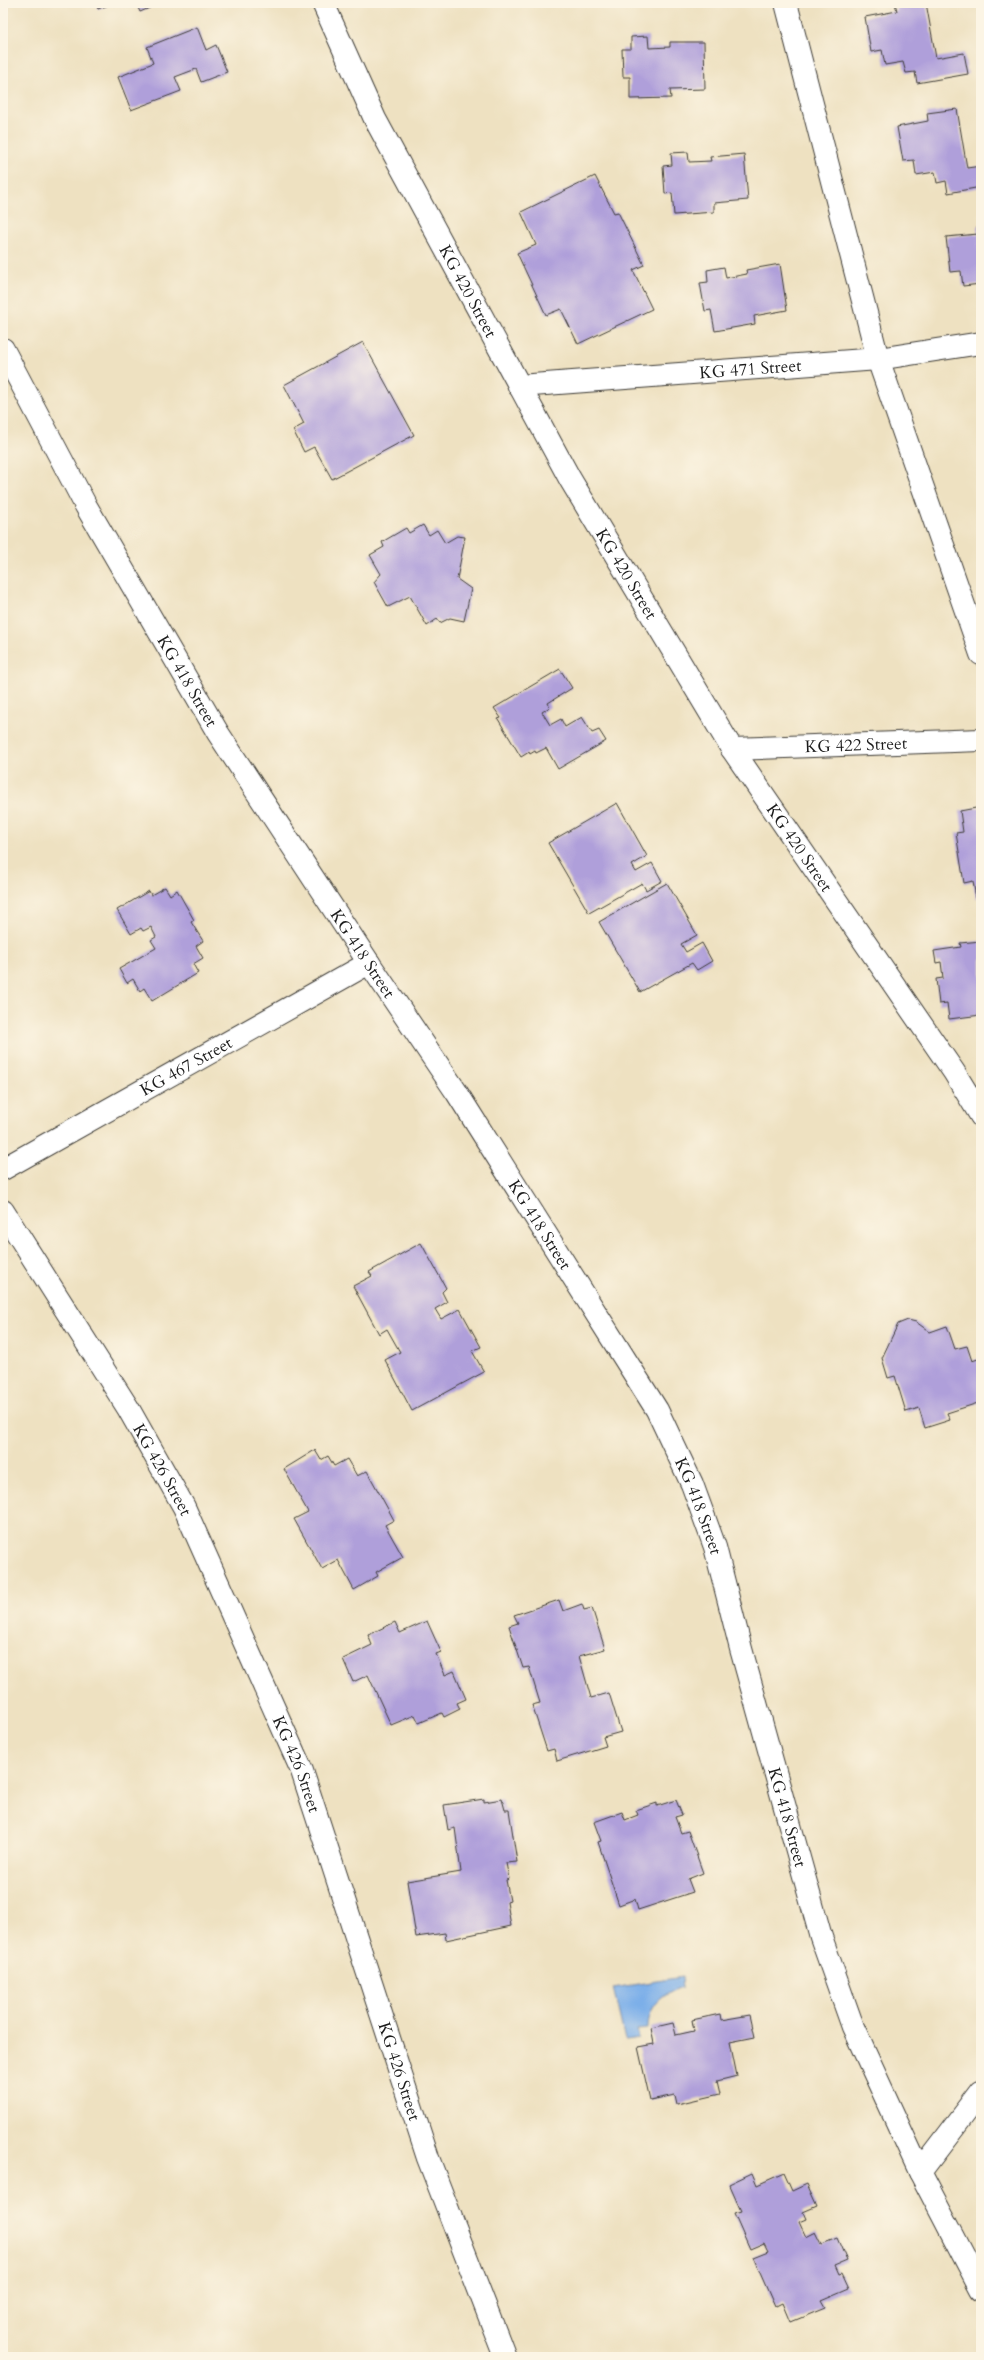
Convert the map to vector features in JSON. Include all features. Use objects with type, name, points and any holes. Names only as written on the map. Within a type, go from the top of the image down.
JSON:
[{"type":"street","name":"KG 420 Street","points":[[323,3],[376,119],[570,479],[732,749],[928,1034],[981,1116]]},
{"type":"street","points":[[786,3],[878,359],[981,654]]},
{"type":"street","name":"KG 471 Street","points":[[519,386],[878,359],[981,343]]},
{"type":"street","name":"KG 418 Street","points":[[3,350],[86,506],[218,733],[369,963],[458,1092],[576,1278],[657,1410],[692,1484],[715,1547],[741,1649],[821,1937],[853,2027],[920,2172],[981,2289]]},
{"type":"street","name":"KG 422 Street","points":[[732,749],[981,740]]},
{"type":"street","name":"KG 467 Street","points":[[3,1169],[369,963]]},
{"type":"street","name":"KG 426 Street","points":[[3,1211],[128,1408],[184,1507],[302,1771],[428,2158],[505,2357]]},
{"type":"street","points":[[920,2172],[981,2092]]},
{"type":"water","points":[[682,1977],[683,1987],[663,1997],[654,2007],[651,2013],[648,2029],[637,2030],[639,2038],[625,2040],[613,1988]]},
{"type":"building","points":[[96,3],[114,3],[98,9]]},
{"type":"building","points":[[136,3],[161,3],[140,12]]},
{"type":"building","points":[[895,3],[926,3],[936,58],[964,53],[968,74],[917,83],[915,72],[906,73],[903,62],[885,65],[882,50],[871,52],[865,17],[897,11]]},
{"type":"building","points":[[197,27],[206,50],[216,45],[227,72],[201,82],[196,69],[175,77],[181,91],[131,110],[118,77],[153,63],[147,47]]},
{"type":"building","points":[[648,36],[649,48],[670,47],[670,42],[704,42],[705,89],[670,90],[671,98],[630,99],[630,77],[623,77],[622,49],[631,49],[631,37]]},
{"type":"building","points":[[957,109],[967,168],[981,166],[981,187],[948,193],[946,181],[937,183],[935,172],[916,175],[914,160],[903,161],[897,127],[928,121],[927,113]]},
{"type":"building","points":[[688,152],[689,162],[711,161],[710,157],[744,154],[748,200],[714,203],[714,212],[674,215],[672,193],[665,194],[663,166],[672,165],[671,153]]},
{"type":"building","points":[[595,176],[614,213],[618,212],[644,265],[633,270],[652,309],[578,344],[561,309],[546,315],[517,253],[536,245],[521,212]]},
{"type":"building","points":[[981,225],[981,284],[963,286],[961,271],[950,272],[946,237],[978,234],[977,226]]},
{"type":"building","points":[[780,264],[787,310],[754,316],[755,324],[715,331],[711,310],[705,311],[700,283],[708,282],[707,270],[724,267],[726,278],[747,274],[746,270]]},
{"type":"building","points":[[363,342],[414,435],[332,479],[314,447],[304,452],[293,430],[304,424],[284,385]]},
{"type":"building","points":[[423,525],[429,535],[437,530],[445,543],[457,536],[465,537],[457,579],[471,589],[464,621],[450,618],[440,623],[437,619],[427,626],[410,596],[388,607],[374,582],[381,574],[370,555],[384,547],[382,542],[406,528],[409,533]]},
{"type":"building","points":[[560,669],[572,688],[548,703],[550,707],[542,712],[550,725],[561,719],[565,727],[582,717],[592,733],[599,730],[606,741],[558,769],[546,748],[536,753],[535,751],[530,754],[529,752],[521,757],[498,719],[501,718],[494,708]]},
{"type":"building","points":[[617,803],[647,856],[632,865],[636,872],[652,863],[662,881],[646,890],[642,883],[589,913],[548,843]]},
{"type":"building","points":[[981,807],[981,897],[976,898],[973,881],[964,883],[956,833],[963,832],[960,811]]},
{"type":"building","points":[[667,883],[697,935],[681,944],[686,952],[702,943],[712,961],[697,970],[692,963],[640,992],[599,922]]},
{"type":"building","points":[[165,887],[170,895],[177,890],[194,920],[191,922],[203,941],[196,946],[203,958],[193,964],[198,973],[152,1001],[144,988],[140,991],[133,979],[127,983],[119,969],[156,948],[151,940],[156,937],[151,927],[143,931],[141,928],[131,934],[117,910],[149,891],[151,895]]},
{"type":"building","points":[[981,941],[981,1015],[949,1019],[947,1003],[939,1004],[936,979],[943,978],[941,962],[936,963],[934,951],[961,947],[960,943]]},
{"type":"building","points":[[421,1243],[446,1288],[442,1292],[447,1302],[435,1309],[441,1319],[460,1309],[481,1347],[472,1351],[484,1372],[412,1411],[385,1360],[400,1352],[387,1329],[379,1334],[353,1286],[372,1276],[369,1272]]},
{"type":"building","points":[[908,1320],[916,1322],[930,1332],[947,1326],[955,1349],[967,1346],[972,1361],[981,1358],[981,1402],[947,1413],[950,1420],[925,1428],[919,1408],[906,1412],[895,1376],[888,1378],[882,1358],[898,1324]]},
{"type":"building","points":[[315,1450],[321,1460],[328,1456],[334,1466],[347,1459],[357,1476],[367,1471],[394,1520],[385,1525],[403,1557],[376,1572],[378,1576],[354,1590],[338,1560],[322,1569],[294,1519],[308,1512],[284,1469]]},
{"type":"building","points":[[559,1600],[563,1611],[582,1604],[584,1610],[592,1608],[605,1649],[579,1656],[591,1698],[609,1693],[621,1732],[603,1737],[606,1746],[557,1761],[554,1749],[547,1751],[532,1705],[540,1703],[529,1667],[523,1668],[509,1626],[518,1623],[514,1615]]},
{"type":"building","points":[[427,1621],[441,1652],[436,1654],[445,1675],[454,1671],[466,1699],[457,1703],[460,1709],[444,1717],[442,1713],[419,1723],[415,1715],[391,1725],[368,1675],[353,1682],[343,1659],[372,1645],[368,1635],[395,1622],[400,1633]]},
{"type":"building","points":[[484,1799],[484,1802],[502,1799],[505,1810],[509,1810],[517,1862],[506,1863],[509,1879],[506,1880],[510,1901],[507,1902],[511,1926],[446,1940],[445,1933],[416,1937],[407,1881],[461,1872],[455,1828],[448,1830],[444,1805]]},
{"type":"building","points":[[676,1800],[682,1815],[675,1817],[681,1833],[688,1831],[703,1873],[688,1879],[693,1892],[638,1910],[635,1899],[619,1905],[598,1842],[601,1841],[594,1822],[622,1812],[625,1820],[638,1815],[636,1810],[657,1803],[657,1806]]},
{"type":"building","points":[[720,2014],[721,2020],[750,2015],[755,2037],[730,2042],[737,2076],[717,2081],[720,2094],[677,2104],[675,2095],[650,2100],[638,2047],[654,2044],[651,2028],[673,2023],[676,2035],[694,2031],[692,2020]]},
{"type":"building","points":[[752,2173],[757,2185],[784,2173],[792,2191],[807,2184],[817,2206],[803,2212],[806,2219],[799,2222],[806,2237],[816,2232],[822,2244],[837,2238],[847,2261],[835,2266],[839,2275],[842,2274],[849,2289],[821,2301],[825,2308],[791,2322],[783,2303],[775,2307],[753,2257],[768,2251],[764,2243],[750,2249],[734,2213],[741,2211],[729,2184]]}]
